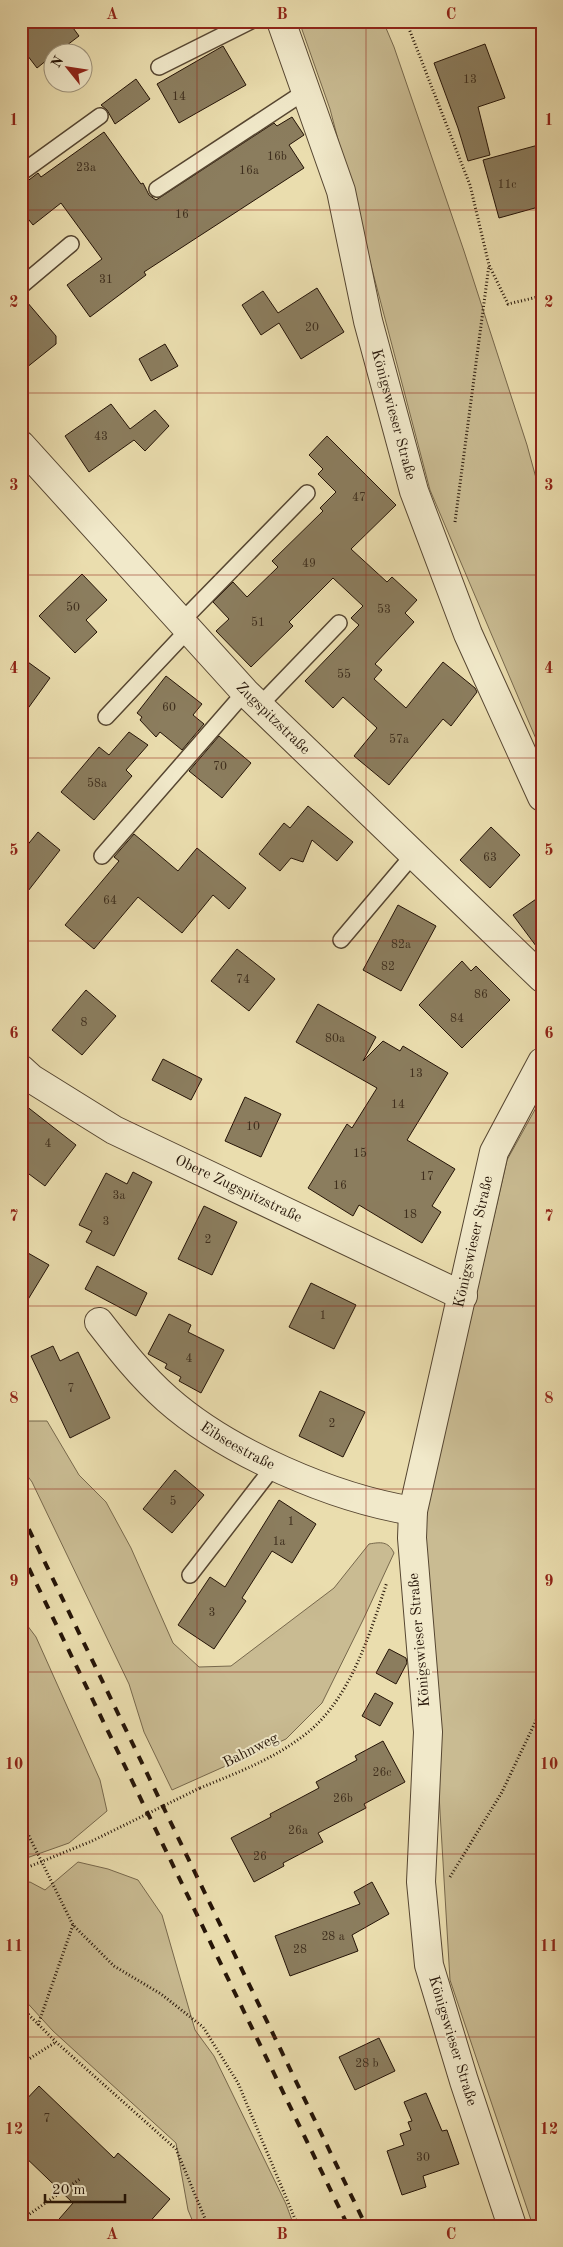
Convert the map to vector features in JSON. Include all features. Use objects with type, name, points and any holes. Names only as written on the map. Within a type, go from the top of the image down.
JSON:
[{"type":"street","name":"Königswieser Straße","points":[[281,21],[342,191],[368,321],[414,491],[468,634],[542,797]]},
{"type":"street","name":"Zugspitzstraße","points":[[21,445],[184,627],[252,699],[542,978]]},
{"type":"street","name":"Königswieser Straße","points":[[512,2226],[428,1965],[421,1882],[428,1732],[412,1538],[413,1511],[494,1152],[542,1062]]},
{"type":"street","name":"Obere Zugspitzstraße","points":[[21,1070],[32,1079],[114,1130],[463,1296]]},
{"type":"street","name":"Eibseestraße","points":[[99,1322],[133,1366],[167,1399],[209,1430],[274,1466],[379,1506],[413,1511]]},
{"type":"lane","points":[[159,67],[252,21]]},
{"type":"lane","points":[[156,189],[306,91]]},
{"type":"lane","points":[[21,173],[100,116]]},
{"type":"lane","points":[[21,286],[71,244]]},
{"type":"lane","points":[[106,717],[184,627],[307,493]]},
{"type":"lane","points":[[102,856],[252,699],[339,623]]},
{"type":"lane","points":[[341,940],[414,855]]},
{"type":"lane","points":[[190,1575],[274,1466]]},
{"type":"path","points":[[406,21],[470,185],[489,265],[508,304],[542,296]]},
{"type":"path","points":[[454,530],[489,265]]},
{"type":"path","name":"Bahnweg","points":[[21,1870],[92,1841],[200,1788],[251,1767],[300,1739],[333,1707],[354,1671],[369,1636],[390,1574]]},
{"type":"path","points":[[448,1879],[502,1792],[542,1708]]},
{"type":"path","points":[[21,1820],[74,1925],[114,1966],[162,1994],[203,2027],[238,2083],[298,2226]]},
{"type":"path","points":[[38,2025],[74,1925]]},
{"type":"path","points":[[21,2007],[56,2042],[176,2150],[206,2221],[200,2226]]},
{"type":"path","points":[[21,2064],[56,2042]]},
{"type":"path","points":[[21,2220],[80,2179]]},
{"type":"shaded area","points":[[299,21],[383,21],[394,47],[464,251],[527,445],[542,500],[542,753],[430,490],[330,109]]},
{"type":"shaded area","points":[[542,1097],[542,2226],[533,2226],[450,1980],[423,1524],[507,1160]]},
{"type":"shaded area","points":[[24,1421],[47,1421],[79,1475],[106,1502],[131,1548],[173,1643],[199,1667],[231,1666],[334,1588],[369,1544],[384,1543],[392,1549],[394,1553],[322,1703],[286,1739],[172,1790],[144,1732],[129,1684],[32,1482],[21,1467],[21,1426]]},
{"type":"shaded area","points":[[21,1617],[36,1637],[100,1780],[107,1811],[69,1843],[21,1860]]},
{"type":"shaded area","points":[[78,1862],[108,1869],[138,1880],[162,1915],[195,2030],[214,2056],[286,2204],[294,2226],[193,2226],[188,2210],[176,2143],[53,2031],[21,1996],[21,1884],[30,1882],[45,1890]]},
{"type":"building","points":[[21,21],[68,21],[79,36],[71,42],[42,42],[42,64],[37,68],[21,47]]},
{"type":"building","points":[[485,44],[505,98],[478,107],[490,155],[468,161],[434,63]]},
{"type":"building","points":[[223,46],[246,85],[179,123],[157,84]]},
{"type":"building","points":[[136,79],[150,99],[115,124],[107,110],[101,105]]},
{"type":"building","points":[[292,117],[304,135],[289,145],[304,168],[144,272],[146,275],[90,317],[67,285],[102,259],[61,203],[33,225],[21,210],[21,186],[38,173],[41,177],[104,132],[141,184],[143,183],[149,195],[156,200],[274,123],[277,126]]},
{"type":"building","points":[[542,144],[542,206],[499,218],[483,160]]},
{"type":"building","points":[[317,288],[344,332],[301,359],[279,323],[261,335],[242,305],[263,291],[278,313]]},
{"type":"building","points":[[21,295],[56,336],[56,344],[21,372]]},
{"type":"building","points":[[165,344],[178,366],[151,381],[139,359]]},
{"type":"building","points":[[111,404],[130,429],[155,410],[169,426],[145,451],[134,440],[89,472],[65,436]]},
{"type":"building","points":[[327,436],[396,505],[351,549],[387,582],[392,577],[417,600],[405,613],[414,622],[375,664],[382,670],[374,679],[406,708],[443,662],[475,688],[477,692],[451,726],[443,719],[389,785],[354,756],[377,728],[343,697],[333,708],[305,681],[359,625],[351,618],[363,606],[333,578],[289,622],[293,626],[251,667],[216,631],[229,619],[213,602],[233,582],[247,597],[278,567],[272,561],[323,511],[320,508],[336,492],[318,474],[323,469],[309,455]]},
{"type":"building","points":[[82,574],[107,600],[86,620],[97,632],[75,653],[39,616]]},
{"type":"building","points":[[21,657],[50,678],[21,718]]},
{"type":"building","points":[[166,676],[202,704],[193,715],[204,724],[182,750],[160,732],[156,737],[140,720],[142,717],[137,713]]},
{"type":"building","points":[[129,732],[148,745],[126,770],[132,776],[94,820],[61,792],[99,747],[109,755]]},
{"type":"building","points":[[219,736],[251,763],[222,798],[189,771]]},
{"type":"building","points":[[308,806],[353,842],[337,861],[312,840],[303,862],[291,858],[280,871],[259,854],[284,823],[290,828]]},
{"type":"building","points":[[491,827],[520,855],[490,888],[460,860]]},
{"type":"building","points":[[38,832],[60,850],[21,900],[21,853]]},
{"type":"building","points":[[134,834],[178,871],[197,848],[246,888],[229,909],[213,895],[182,933],[138,897],[94,949],[65,925],[119,861],[114,857]]},
{"type":"building","points":[[542,895],[542,954],[513,915]]},
{"type":"building","points":[[398,905],[436,926],[401,991],[363,970]]},
{"type":"building","points":[[237,949],[275,979],[249,1011],[211,981]]},
{"type":"building","points":[[462,961],[471,971],[476,966],[510,1000],[462,1048],[419,1005]]},
{"type":"building","points":[[86,990],[116,1016],[82,1055],[52,1030]]},
{"type":"building","points":[[318,1004],[376,1037],[363,1061],[383,1041],[400,1051],[403,1046],[448,1073],[407,1140],[455,1169],[432,1206],[441,1212],[422,1243],[359,1205],[353,1216],[308,1188],[347,1124],[352,1128],[377,1088],[296,1042]]},
{"type":"building","points":[[163,1059],[202,1079],[191,1100],[152,1080]]},
{"type":"building","points":[[245,1097],[281,1114],[261,1157],[225,1141]]},
{"type":"building","points":[[21,1102],[76,1145],[45,1186],[21,1168]]},
{"type":"building","points":[[133,1172],[152,1182],[114,1256],[86,1242],[92,1231],[79,1225],[106,1173],[127,1184]]},
{"type":"building","points":[[204,1206],[237,1222],[212,1275],[178,1259]]},
{"type":"building","points":[[21,1249],[49,1265],[21,1311]]},
{"type":"building","points":[[97,1266],[147,1293],[136,1316],[85,1289]]},
{"type":"building","points":[[311,1283],[356,1305],[334,1349],[289,1327]]},
{"type":"building","points":[[169,1314],[191,1325],[188,1332],[224,1350],[201,1393],[179,1381],[181,1377],[165,1368],[167,1364],[148,1354]]},
{"type":"building","points":[[53,1346],[60,1361],[78,1352],[110,1418],[70,1438],[31,1356]]},
{"type":"building","points":[[320,1391],[365,1412],[343,1457],[299,1436]]},
{"type":"building","points":[[175,1470],[204,1495],[172,1533],[143,1509]]},
{"type":"building","points":[[279,1500],[316,1524],[292,1563],[272,1551],[242,1598],[246,1601],[214,1649],[178,1625],[210,1577],[225,1587]]},
{"type":"building","points":[[389,1649],[406,1658],[407,1663],[396,1684],[376,1673]]},
{"type":"building","points":[[375,1693],[393,1703],[380,1726],[362,1716]]},
{"type":"building","points":[[383,1741],[405,1782],[364,1804],[366,1808],[318,1833],[323,1842],[283,1863],[284,1866],[254,1882],[231,1838],[271,1817],[270,1814],[319,1788],[316,1782],[357,1760],[355,1756]]},
{"type":"building","points":[[372,1882],[389,1914],[352,1935],[358,1951],[290,1976],[275,1936],[360,1904],[354,1892]]},
{"type":"building","points":[[379,2038],[395,2071],[355,2090],[339,2057]]},
{"type":"building","points":[[39,2086],[114,2158],[118,2153],[170,2199],[146,2226],[53,2226],[73,2203],[21,2153],[21,2105]]},
{"type":"building","points":[[426,2093],[442,2131],[447,2130],[459,2164],[423,2176],[426,2187],[402,2195],[387,2151],[404,2145],[400,2134],[411,2130],[408,2122],[412,2121],[404,2102]]},
{"type":"railway","points":[[21,1513],[366,2226]]},
{"type":"railway","points":[[21,1552],[348,2226]]}]
